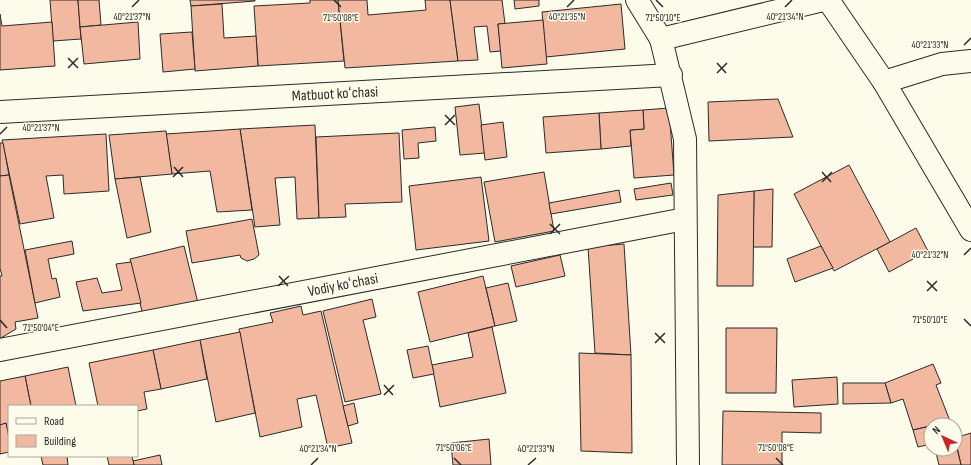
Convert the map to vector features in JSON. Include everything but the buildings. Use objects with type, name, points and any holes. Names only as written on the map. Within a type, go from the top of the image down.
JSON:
[{"type":"street","points":[[636,0],[661,39],[685,139],[688,465]]},
{"type":"street","points":[[661,39],[823,0]]},
{"type":"street","points":[[828,0],[884,82],[971,230]]},
{"type":"street","points":[[884,82],[942,64],[971,61]]},
{"type":"street","name":"Matbuot koʻchasi","points":[[0,112],[670,75]]},
{"type":"street","name":"Vodiy koʻchasi","points":[[0,350],[686,219]]}]
